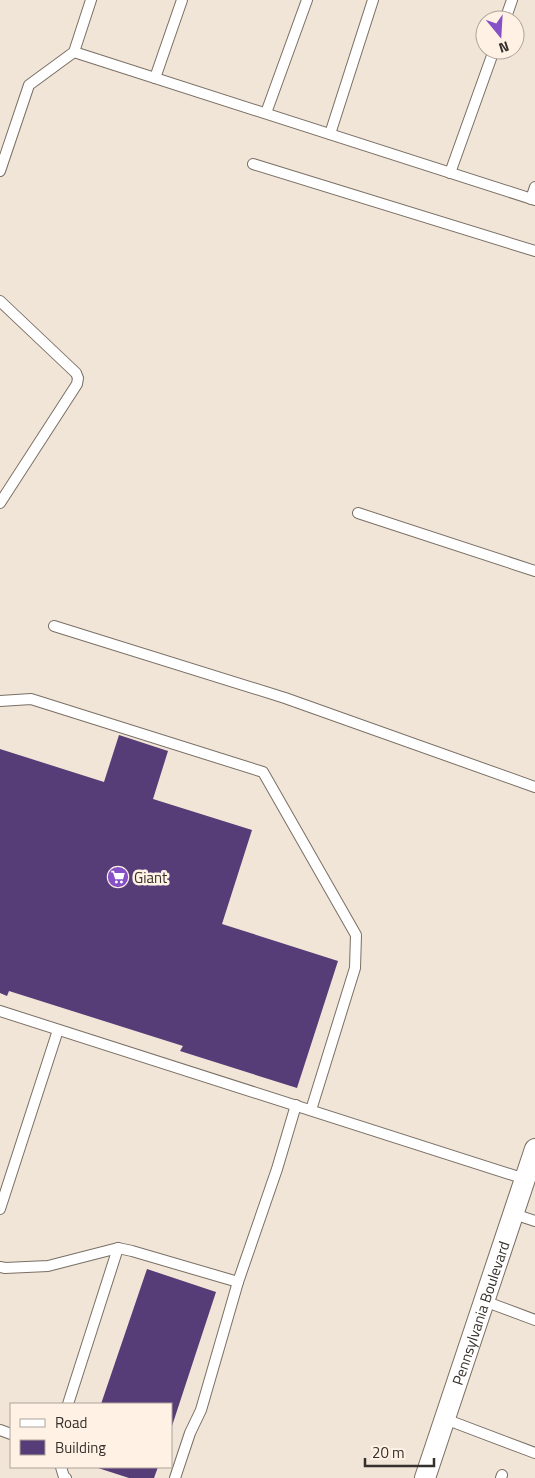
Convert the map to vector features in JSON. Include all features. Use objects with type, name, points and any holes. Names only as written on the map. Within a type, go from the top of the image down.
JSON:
[{"type":"street","name":"Pennsylvania Boulevard","points":[[425,1478],[535,1149]]},
{"type":"lane","points":[[0,171],[29,85],[74,52],[91,0]]},
{"type":"lane","points":[[155,78],[182,0]]},
{"type":"lane","points":[[266,113],[307,0]]},
{"type":"lane","points":[[330,134],[373,0]]},
{"type":"lane","points":[[74,52],[533,200],[535,187]]},
{"type":"lane","points":[[450,173],[490,60]]},
{"type":"lane","points":[[253,164],[535,251]]},
{"type":"lane","points":[[0,301],[76,373],[78,378],[77,384],[0,503]]},
{"type":"lane","points":[[358,513],[535,571]]},
{"type":"lane","points":[[54,626],[285,698],[535,787]]},
{"type":"lane","points":[[0,701],[31,699],[263,772],[356,935],[355,968],[311,1110]]},
{"type":"lane","points":[[0,1011],[525,1179]]},
{"type":"lane","points":[[0,1209],[58,1030]]},
{"type":"lane","points":[[175,1478],[190,1433],[201,1410],[238,1282],[277,1169],[296,1105]]},
{"type":"lane","points":[[514,1214],[535,1221]]},
{"type":"lane","points":[[0,1267],[48,1266],[118,1248],[238,1282]]},
{"type":"lane","points":[[68,1403],[118,1248]]},
{"type":"lane","points":[[484,1301],[535,1320]]},
{"type":"lane","points":[[445,1419],[535,1453]]},
{"type":"building","name":"Giant","points":[[119,735],[168,751],[153,799],[252,830],[222,924],[338,961],[297,1088],[180,1051],[183,1046],[9,991],[7,996],[0,993],[0,749],[104,782]]},
{"type":"building","points":[[147,1269],[216,1292],[172,1426],[172,1403],[101,1403]]},
{"type":"building","points":[[98,1468],[158,1468],[154,1478],[129,1478]]},
{"type":"place","name":"Giant","points":[[118,877]]}]
